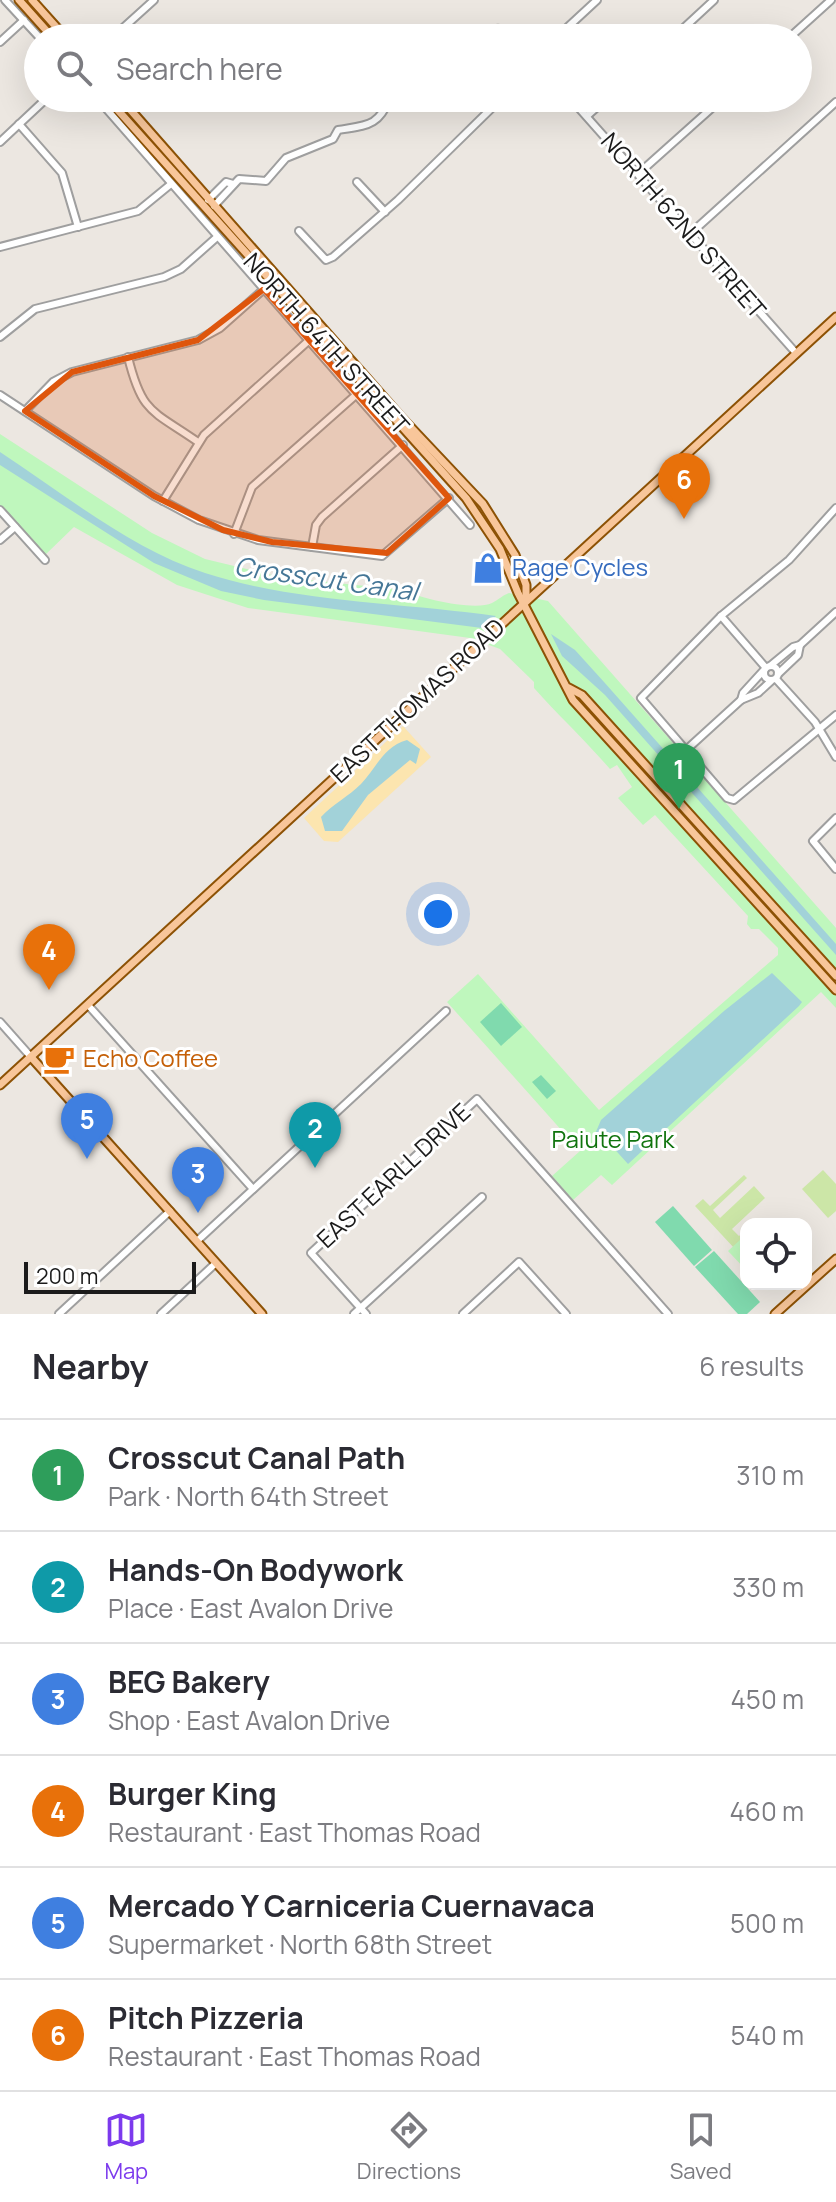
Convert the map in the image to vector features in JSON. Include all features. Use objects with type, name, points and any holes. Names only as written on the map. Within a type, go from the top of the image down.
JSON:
[{"type":"main road","points":[[19,0],[40,24]]},
{"type":"main road","points":[[32,0],[53,24]]},
{"type":"main road","name":"NORTH 64TH STREET","points":[[119,112],[466,498],[500,549],[518,593],[526,602]]},
{"type":"main road","name":"NORTH 64TH STREET","points":[[132,112],[473,493],[515,555],[526,585],[526,602],[532,619],[573,700],[836,990]]},
{"type":"main road","name":"EAST THOMAS ROAD","points":[[0,1085],[836,317]]},
{"type":"main road","points":[[316,334],[323,328]]},
{"type":"main road","points":[[466,498],[473,493]]},
{"type":"main road","name":"NORTH 64TH STREET","points":[[569,688],[582,695],[836,976]]},
{"type":"main road","points":[[31,1057],[262,1314]]},
{"type":"main road","points":[[775,1314],[836,1259]]},
{"type":"street","points":[[5,0],[28,24]]},
{"type":"street","points":[[127,24],[154,0]]},
{"type":"street","points":[[571,24],[597,0]]},
{"type":"street","points":[[688,24],[714,0]]},
{"type":"street","points":[[804,24],[831,0]]},
{"type":"street","points":[[0,42],[24,20]]},
{"type":"street","points":[[690,234],[836,102]]},
{"type":"street","points":[[0,142],[32,112]]},
{"type":"street","name":"NORTH 64TH STREET","points":[[106,112],[264,289],[307,343],[403,445],[470,525]]},
{"type":"street","points":[[205,208],[232,190],[239,179],[266,181],[274,176],[286,158],[333,139],[338,130],[370,125],[384,112]]},
{"type":"street","points":[[299,231],[326,260],[385,212],[488,112]]},
{"type":"street","name":"NORTH 62ND STREET","points":[[583,112],[796,353]]},
{"type":"street","points":[[587,116],[591,112]]},
{"type":"street","points":[[638,174],[707,112]]},
{"type":"street","points":[[19,124],[62,173],[78,227]]},
{"type":"street","points":[[357,182],[385,212]]},
{"type":"street","points":[[0,247],[138,211],[171,184]]},
{"type":"street","points":[[0,337],[35,309],[164,277],[181,269],[217,237]]},
{"type":"street","points":[[25,411],[53,382],[72,372],[198,340],[220,328],[264,289]]},
{"type":"street","points":[[163,501],[198,442],[316,334]]},
{"type":"street","points":[[128,357],[136,392],[145,405],[198,442]]},
{"type":"street","points":[[234,534],[244,499],[252,487],[357,394]]},
{"type":"street","points":[[0,395],[163,501],[234,534],[382,556],[449,498]]},
{"type":"street","points":[[312,547],[316,525],[322,517],[403,445]]},
{"type":"street","points":[[836,508],[789,560],[721,616],[641,698],[727,798],[734,800],[836,715]]},
{"type":"street","points":[[0,510],[45,560]]},
{"type":"street","points":[[829,515],[836,523]]},
{"type":"street","points":[[0,540],[15,527]]},
{"type":"street","points":[[741,700],[743,693],[767,668],[800,645],[836,612]]},
{"type":"street","points":[[721,616],[820,730],[836,757]]},
{"type":"street","points":[[685,751],[741,700],[758,693],[775,678],[798,655],[800,645]]},
{"type":"street","points":[[767,668],[765,678],[775,678]]},
{"type":"street","points":[[836,818],[813,841],[836,869]]},
{"type":"street","points":[[88,1005],[253,1189]]},
{"type":"street","points":[[197,1241],[446,1011]]},
{"type":"street","points":[[0,1022],[31,1057]]},
{"type":"street","name":"EAST EARLL DRIVE","points":[[363,1311],[311,1253],[477,1099],[668,1314]]},
{"type":"street","points":[[354,1314],[363,1311],[482,1197]]},
{"type":"street","points":[[59,1314],[170,1211]]},
{"type":"street","points":[[463,1314],[519,1262],[566,1314]]},
{"type":"street","points":[[161,1314],[216,1263]]},
{"type":"highlighted area","points":[[264,289],[449,498],[387,553],[272,542],[223,530],[154,496],[25,411],[72,372],[198,340]]},
{"type":"green space","name":"Paiute Park","points":[[0,434],[152,533],[205,559],[280,577],[404,590],[461,605],[492,603],[509,593],[548,601],[836,928],[836,1008],[821,992],[612,1185],[601,1175],[573,1200],[552,1176],[580,1151],[447,1002],[478,974],[599,1110],[778,955],[778,948],[759,929],[751,929],[747,924],[748,916],[655,815],[643,825],[618,798],[632,787],[617,765],[610,769],[534,688],[534,682],[500,649],[470,638],[248,608],[177,585],[74,527],[45,555],[45,560],[0,510]]},
{"type":"green space","points":[[501,1003],[522,1027],[501,1046],[480,1022]]},
{"type":"green space","points":[[541,1075],[556,1091],[547,1099],[532,1082]]},
{"type":"green space","points":[[823,1170],[836,1184],[836,1211],[828,1218],[802,1189]]},
{"type":"green space","points":[[744,1175],[747,1178],[713,1210],[720,1218],[754,1186],[765,1198],[740,1218],[732,1229],[740,1235],[740,1243],[735,1249],[695,1206],[703,1199],[710,1206]]},
{"type":"green space","points":[[673,1206],[712,1250],[694,1266],[655,1222]]},
{"type":"green space","points":[[740,1240],[740,1264],[728,1251]]},
{"type":"green space","points":[[714,1251],[740,1280],[740,1290],[749,1290],[760,1302],[747,1314],[738,1314],[695,1267]]},
{"type":"sand","points":[[403,726],[431,757],[338,842],[324,841],[304,818]]},
{"type":"water","points":[[0,452],[124,535],[178,563],[205,573],[239,583],[311,596],[496,616],[482,628],[264,600],[221,591],[154,563],[0,465]]},
{"type":"water","points":[[551,634],[575,650],[604,682],[836,944],[836,955],[605,695],[562,656]]},
{"type":"water","points":[[407,740],[420,749],[416,764],[410,760],[368,795],[342,831],[325,831],[321,817],[361,784],[392,747]]},
{"type":"water","points":[[772,973],[802,1002],[799,1006],[628,1164],[609,1143],[600,1140],[595,1134],[601,1120],[724,1011]]},
{"type":"place","name":"Pitch Pizzeria","points":[[684,519]]},
{"type":"place","name":"Rage Cycles","points":[[488,568]]},
{"type":"place","name":"Crosscut Canal Path","points":[[679,809]]},
{"type":"place","name":"Burger King","points":[[49,990]]},
{"type":"place","name":"Echo Coffee","points":[[59,1059]]},
{"type":"place","name":"Mercado Y Carniceria Cuernavaca","points":[[87,1159]]},
{"type":"place","name":"Hands-On Bodywork","points":[[315,1168]]},
{"type":"place","name":"BEG Bakery","points":[[198,1213]]},
{"type":"water label","name":"Crosscut Canal","points":[[326,579]]}]
